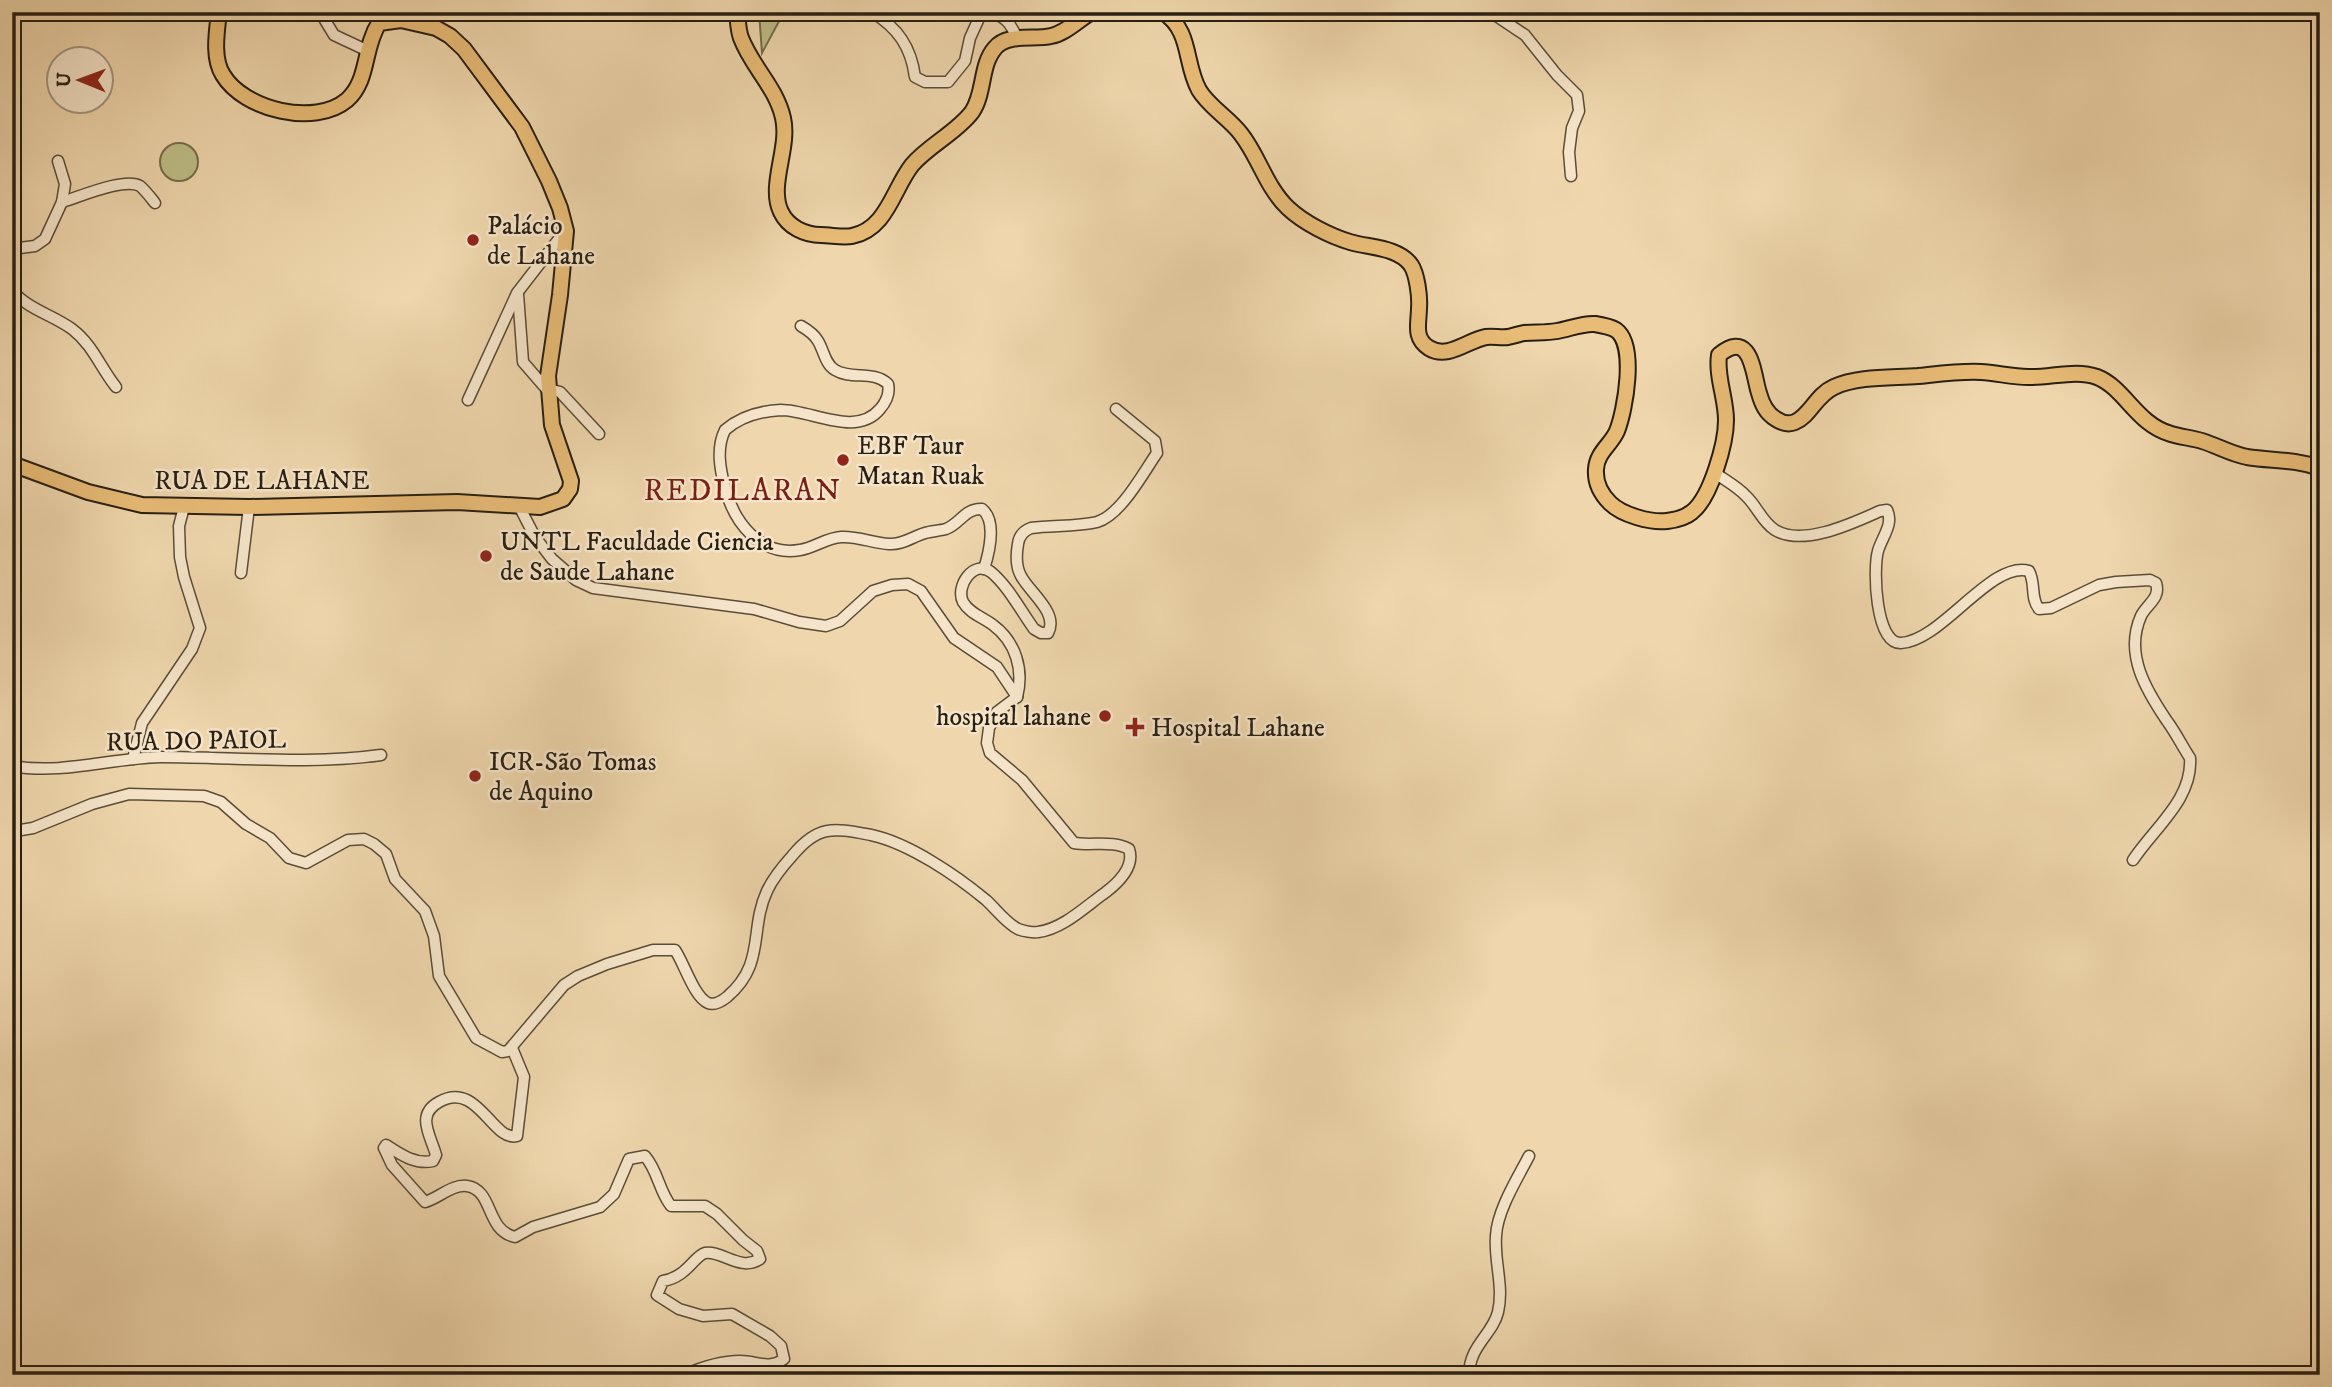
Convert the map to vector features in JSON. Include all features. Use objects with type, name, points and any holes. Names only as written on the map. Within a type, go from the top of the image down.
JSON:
[{"type":"main road","points":[[219,12],[216,43],[222,74],[242,94],[254,101],[298,114],[326,112],[340,106],[355,92],[360,82],[366,50],[379,23],[401,20],[436,27],[464,49],[522,127],[550,181],[566,230],[548,376],[549,391]]},
{"type":"main road","points":[[737,12],[742,41],[772,87],[783,119],[786,137],[777,189],[781,213],[790,224],[812,235],[850,237],[864,233],[875,224],[886,212],[912,164],[972,112],[993,49],[999,43],[1061,33],[1092,12]]},
{"type":"main road","points":[[1163,12],[1180,29],[1186,40],[1200,92],[1243,137],[1271,188],[1287,208],[1327,232],[1350,242],[1397,254],[1409,263],[1414,271],[1419,307],[1416,327],[1421,341],[1430,349],[1443,351],[1488,336],[1508,337],[1555,332],[1592,323],[1616,330],[1622,337],[1627,355],[1623,415],[1615,435],[1602,449],[1596,465],[1596,481],[1614,507],[1659,522],[1692,513],[1702,501],[1715,473],[1726,424],[1725,402],[1717,368],[1719,355],[1727,349],[1737,347],[1746,352],[1752,360],[1763,406],[1770,416],[1783,423],[1794,423],[1803,417],[1817,398],[1833,387],[1854,381],[1979,372],[2030,377],[2089,375],[2105,381],[2145,421],[2169,434],[2203,441],[2231,454],[2260,459],[2292,460],[2320,468]]},
{"type":"main road","name":"RUA DE LAHANE","points":[[12,464],[88,492],[142,505],[184,507],[457,502],[540,507],[563,499],[570,489],[571,481],[552,425],[549,391]]},
{"type":"street","points":[[320,12],[334,35],[366,50]]},
{"type":"street","points":[[872,12],[898,32],[913,59],[915,77],[925,82],[948,82],[965,61],[970,38],[980,16],[988,12],[999,14],[1011,24],[1017,38]]},
{"type":"street","points":[[1486,12],[1525,35],[1577,95],[1579,111],[1572,128],[1569,152],[1571,176]]},
{"type":"street","points":[[12,249],[36,246],[46,239],[62,202],[65,184],[58,161]]},
{"type":"street","points":[[62,202],[120,184],[131,184],[140,186],[155,203]]},
{"type":"street","points":[[468,400],[517,293],[566,230]]},
{"type":"street","points":[[12,290],[16,302],[71,328],[87,342],[116,387]]},
{"type":"street","points":[[517,293],[523,362],[549,391],[560,393],[599,434]]},
{"type":"street","points":[[802,326],[817,339],[828,363],[834,369],[847,374],[881,378],[888,384],[889,392],[876,413],[859,421],[838,421],[778,410],[748,417],[725,430],[720,446],[723,479],[735,515],[743,526],[751,536],[765,545],[798,551],[838,537],[899,543],[950,527],[971,510],[982,509],[989,517],[991,546],[984,569]]},
{"type":"street","points":[[12,827],[21,830],[33,828],[92,804],[129,794],[186,794],[204,796],[221,803],[246,824],[270,838],[289,858],[306,863],[348,840],[364,839],[386,854],[396,879],[425,911],[434,936],[439,976],[461,1009],[475,1038],[502,1052],[512,1048],[564,985],[607,964],[653,950],[675,950],[695,989],[707,1002],[716,1004],[726,998],[750,970],[767,891],[803,843],[817,832],[838,828],[893,843],[935,864],[985,900],[1017,928],[1036,933],[1055,928],[1115,884],[1132,858],[1129,849],[1122,845],[1091,846],[1074,843],[1022,780],[990,753],[987,743],[989,728],[997,712],[1017,697],[1021,682],[1019,661],[1000,631],[964,604],[961,585],[975,571],[984,569],[991,572],[1034,629],[1041,634],[1048,633],[1051,626],[1049,617],[1020,575],[1017,564],[1018,542],[1022,533],[1031,528],[1097,522],[1113,513],[1129,494],[1157,453],[1155,441],[1116,409]]},
{"type":"street","points":[[1715,473],[1747,496],[1768,524],[1791,535],[1835,530],[1887,510],[1889,523],[1878,552],[1876,575],[1879,609],[1885,632],[1893,641],[1899,643],[1917,639],[1933,630],[1979,590],[2022,569],[2029,571],[2033,578],[2034,603],[2039,609],[2051,608],[2099,585],[2150,580],[2156,583],[2156,596],[2142,615],[2136,637],[2136,659],[2142,680],[2190,758],[2191,770],[2188,784],[2165,821],[2133,860]]},
{"type":"street","points":[[241,573],[249,506]]},
{"type":"street","points":[[519,506],[535,537],[552,559],[576,580],[602,590],[745,607],[799,622],[826,626],[840,621],[873,591],[901,583],[908,584],[921,591],[954,638],[997,667],[1017,697]]},
{"type":"street","points":[[133,759],[139,730],[150,708],[192,649],[200,628],[180,557],[178,539],[184,507]]},
{"type":"street","name":"RUA DO PAIOL","points":[[12,766],[49,770],[133,759],[315,759],[381,755]]},
{"type":"street","points":[[512,1048],[524,1077],[517,1136],[504,1135],[479,1108],[468,1101],[444,1099],[429,1108],[426,1115],[429,1139],[436,1155],[433,1161],[415,1161],[396,1153],[386,1145],[384,1148],[391,1164],[425,1202],[450,1189],[468,1186],[480,1192],[497,1225],[505,1234],[515,1237],[534,1227],[600,1207],[614,1194],[629,1159],[645,1156],[657,1173],[671,1206],[705,1206],[757,1251],[760,1259],[754,1263],[742,1263],[708,1253],[700,1255],[688,1269],[673,1279],[663,1280],[657,1295],[679,1310],[703,1315],[732,1314],[754,1325],[781,1346],[784,1359],[764,1366],[741,1361],[684,1375]]},
{"type":"street","points":[[1469,1375],[1469,1366],[1479,1342],[1497,1316],[1500,1283],[1496,1233],[1499,1219],[1529,1157]]},
{"type":"shaded area","points":[[759,12],[784,12],[762,53]]},
{"type":"shaded area","points":[[179,143],[192,149],[198,162],[192,175],[179,181],[166,175],[160,162],[166,149]]},
{"type":"place","name":"Palácio de Lahane","points":[[473,240]]},
{"type":"place","name":"EBF Taur Matan Ruak","points":[[843,460]]},
{"type":"place","name":"UNTL Faculdade Ciencia de Saude Lahane","points":[[486,556]]},
{"type":"place","name":"hospital lahane","points":[[1105,716]]},
{"type":"place","name":"Hospital Lahane","points":[[1135,727]]},
{"type":"place","name":"ICR-São Tomas de Aquino","points":[[475,776]]},
{"type":"district","name":"REDILARAN","points":[[743,490]]}]
